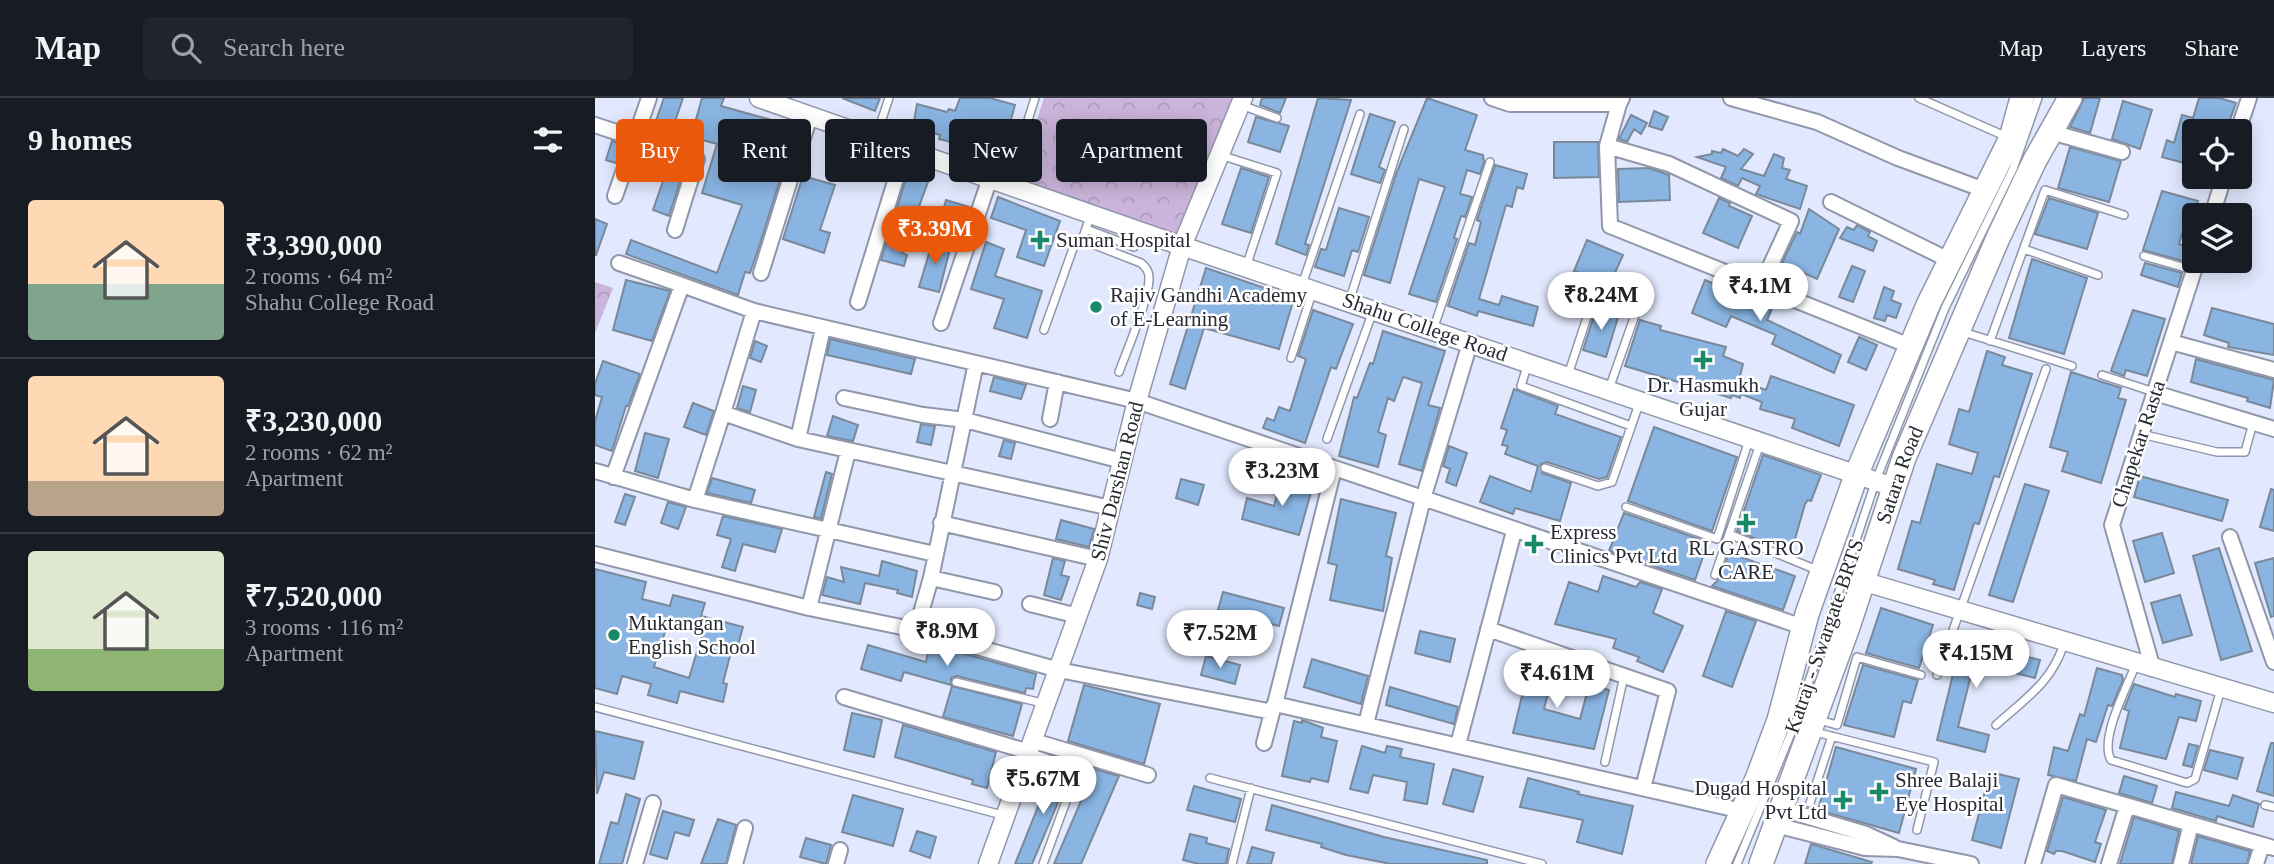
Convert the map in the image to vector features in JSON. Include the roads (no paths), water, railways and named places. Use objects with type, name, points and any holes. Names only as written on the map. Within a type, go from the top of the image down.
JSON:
[{"type":"highway","points":[[2011,138],[2012,98]]},
{"type":"highway","points":[[2011,138],[2022,98]]},
{"type":"highway","points":[[2035,160],[2053,98]]},
{"type":"highway","name":"Satara Road","points":[[1718,864],[1779,720],[1803,627],[1821,571],[1876,480],[1956,330],[2035,160],[2070,98]]},
{"type":"highway","name":"Satara Road","points":[[1761,864],[1819,728],[1862,581],[1876,480],[1910,346],[2011,138]]},
{"type":"street","points":[[641,119],[649,98]]},
{"type":"street","name":"Shahu College Road","points":[[759,98],[825,121]]},
{"type":"street","points":[[1492,98],[1511,101],[1621,101],[1607,146],[1610,226],[1910,346]]},
{"type":"street","points":[[1731,98],[1817,122],[1898,158],[1987,191]]},
{"type":"street","points":[[2242,119],[2249,98]]},
{"type":"street","name":"Shiv Darshan Road","points":[[993,862],[1006,816],[1098,559],[1137,401],[1182,246],[1241,102]]},
{"type":"street","points":[[761,273],[810,116]]},
{"type":"street","points":[[595,125],[616,133]]},
{"type":"street","points":[[2051,132],[2122,152]]},
{"type":"street","points":[[1607,146],[1669,164],[1791,220],[1761,286]]},
{"type":"street","points":[[615,196],[620,182]]},
{"type":"street","points":[[675,230],[690,182]]},
{"type":"street","points":[[858,302],[895,182]]},
{"type":"street","points":[[941,323],[989,182]]},
{"type":"street","name":"Shahu College Road","points":[[1001,182],[1088,221],[1137,239],[1182,246],[1308,287],[1876,480]]},
{"type":"street","points":[[1831,202],[1951,261]]},
{"type":"street","points":[[619,264],[754,312],[1137,401],[1803,627]]},
{"type":"street","name":"Chapekar Rasta","points":[[2145,666],[2112,525],[2194,273]]},
{"type":"street","points":[[613,477],[682,285]]},
{"type":"street","points":[[695,500],[754,312]]},
{"type":"street","points":[[798,439],[823,328]]},
{"type":"street","points":[[2171,342],[2274,370]]},
{"type":"street","points":[[1366,724],[1423,499],[1470,343]]},
{"type":"street","points":[[916,630],[931,578],[976,363]]},
{"type":"street","points":[[1050,419],[1057,382]]},
{"type":"street","points":[[2155,393],[2274,429]]},
{"type":"street","points":[[844,398],[923,415],[965,420],[1122,461]]},
{"type":"street","points":[[723,413],[798,439],[1111,508]]},
{"type":"street","points":[[809,608],[848,451]]},
{"type":"street","points":[[1264,743],[1334,470]]},
{"type":"street","points":[[595,471],[695,500],[935,554]]},
{"type":"street","points":[[941,523],[1098,559]]},
{"type":"street","points":[[1458,745],[1514,531]]},
{"type":"street","points":[[2230,537],[2274,662]]},
{"type":"street","points":[[595,554],[809,608],[916,630],[1059,670],[1366,724],[1742,811]]},
{"type":"street","points":[[931,578],[995,593]]},
{"type":"street","points":[[1862,581],[1957,612],[2274,703]]},
{"type":"street","points":[[1030,604],[1078,617]]},
{"type":"street","points":[[1488,629],[1668,691],[1643,788]]},
{"type":"street","points":[[844,697],[1148,775]]},
{"type":"street","points":[[2033,864],[2056,785],[2268,846],[2256,864]]},
{"type":"street","points":[[635,864],[653,803]]},
{"type":"street","points":[[2109,864],[2127,806]]},
{"type":"street","points":[[1779,817],[1866,834],[1898,849],[1971,864]]},
{"type":"street","points":[[2181,864],[2192,824]]},
{"type":"street","points":[[735,864],[745,828]]},
{"type":"lane","points":[[882,119],[889,98]]},
{"type":"lane","points":[[1007,184],[1034,98]]},
{"type":"lane","points":[[1919,98],[2011,138]]},
{"type":"lane","name":"Katraj - Swargate BRTS","points":[[1737,864],[1794,726],[1876,480],[1945,308],[2013,169],[2038,98]]},
{"type":"lane","points":[[1241,102],[1277,118]]},
{"type":"lane","points":[[1291,358],[1308,287],[1360,114]]},
{"type":"lane","points":[[1349,302],[1404,129]]},
{"type":"lane","points":[[1220,155],[1277,173],[1246,267]]},
{"type":"lane","points":[[1433,330],[1490,162]]},
{"type":"lane","points":[[1990,341],[2045,190],[2124,215]]},
{"type":"lane","points":[[1044,330],[1075,243],[1081,240],[1088,221]]},
{"type":"lane","points":[[1130,259],[1137,239]]},
{"type":"lane","points":[[1081,240],[1130,259],[1147,269],[1150,278],[1119,372]]},
{"type":"lane","points":[[2024,249],[2098,275]]},
{"type":"lane","points":[[2144,256],[2182,263]]},
{"type":"lane","points":[[1568,376],[1592,302]]},
{"type":"lane","points":[[1327,439],[1374,310]]},
{"type":"lane","points":[[1609,390],[1635,315]]},
{"type":"lane","points":[[1956,330],[2072,366]]},
{"type":"lane","points":[[1528,362],[1521,386],[1631,426]]},
{"type":"lane","points":[[1937,675],[1957,612],[2046,369]]},
{"type":"lane","points":[[2102,375],[2155,393]]},
{"type":"lane","points":[[1545,468],[1598,486],[1612,482],[1640,400]]},
{"type":"lane","points":[[2141,435],[2217,452],[2245,452],[2253,422]]},
{"type":"lane","points":[[1626,507],[1717,539],[1756,439]]},
{"type":"lane","points":[[1715,575],[1756,439]]},
{"type":"lane","points":[[1729,534],[1821,571]]},
{"type":"lane","points":[[1996,725],[2048,678],[2057,665],[2064,643]]},
{"type":"lane","points":[[1819,728],[1837,724],[1857,657],[1921,676]]},
{"type":"lane","points":[[2145,666],[2115,716],[2106,748],[2108,756],[2111,760],[2187,783],[2195,779],[2221,688]]},
{"type":"lane","points":[[1605,762],[1625,676]]},
{"type":"lane","points":[[956,682],[1047,704]]},
{"type":"lane","points":[[595,707],[1006,816]]},
{"type":"lane","points":[[1810,803],[1819,728]]},
{"type":"lane","points":[[1819,728],[1934,762],[1917,830]]},
{"type":"lane","points":[[1032,746],[1078,769],[1043,864]]},
{"type":"lane","points":[[1210,778],[1542,864]]},
{"type":"lane","points":[[1232,864],[1251,788]]},
{"type":"lane","points":[[2265,805],[2274,807]]},
{"type":"place","name":"Suman Hospital","points":[[1040,240]]},
{"type":"place","name":"Rajiv Gandhi Academy of E-Learning","points":[[1096,307]]},
{"type":"place","name":"Dr. Hasmukh Gujar","points":[[1703,360]]},
{"type":"place","name":"RL GASTRO CARE","points":[[1746,523]]},
{"type":"place","name":"Express Clinics Pvt Ltd","points":[[1534,544]]},
{"type":"place","name":"Muktangan English School","points":[[614,635]]},
{"type":"place","name":"Shree Balaji Eye Hospital","points":[[1879,792]]},
{"type":"place","name":"Dugad Hospital Pvt Ltd","points":[[1843,800]]}]
